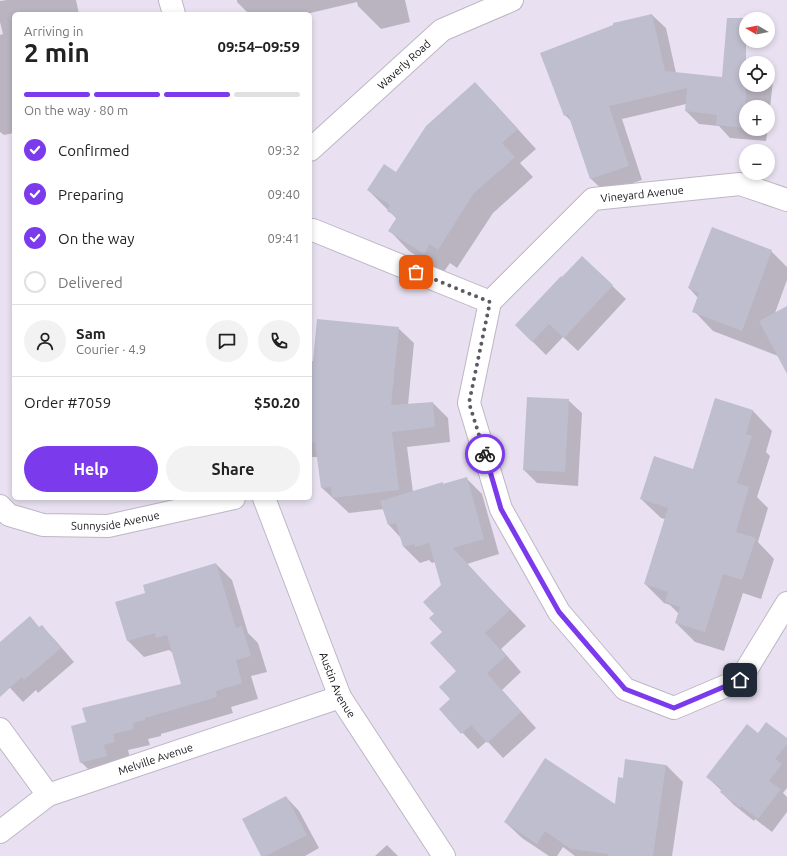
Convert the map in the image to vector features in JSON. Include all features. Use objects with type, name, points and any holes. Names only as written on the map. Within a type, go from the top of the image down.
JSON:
[{"type":"street","points":[[170,0],[173,12]]},
{"type":"street","name":"Waverly Road","points":[[312,148],[442,30],[512,0]]},
{"type":"street","name":"Vineyard Avenue","points":[[490,302],[592,199],[740,184],[787,200]]},
{"type":"street","points":[[312,230],[490,302],[469,403],[501,509],[559,612],[625,689],[674,708],[740,680],[787,603]]},
{"type":"street","name":"Sunnyside Avenue","points":[[0,506],[9,515],[43,525],[108,526],[225,500]]},
{"type":"street","name":"Austin Avenue","points":[[265,500],[340,697],[444,856]]},
{"type":"street","name":"Melville Avenue","points":[[0,832],[48,795],[340,697]]},
{"type":"street","points":[[0,729],[48,795]]},
{"type":"building","points":[[652,14],[665,71],[722,77],[727,18],[739,18],[739,48],[746,48],[746,56],[739,56],[739,92],[746,92],[746,100],[739,100],[739,127],[716,125],[717,115],[685,111],[687,88],[609,106],[629,166],[590,179],[568,114],[564,116],[540,53],[613,25],[613,23]]},
{"type":"building","points":[[475,82],[518,129],[502,143],[515,157],[474,193],[438,250],[430,244],[424,254],[388,231],[397,217],[387,211],[390,205],[367,190],[384,164],[396,172],[426,126]]},
{"type":"building","points":[[712,227],[772,250],[742,331],[692,312],[699,293],[688,288]]},
{"type":"building","points":[[582,256],[613,285],[564,338],[549,324],[532,342],[515,325]]},
{"type":"building","points":[[787,306],[787,374],[759,321]]},
{"type":"building","points":[[317,319],[399,327],[391,405],[433,402],[435,427],[392,432],[399,490],[332,498],[331,487],[321,488],[315,443],[312,443],[313,361]]},
{"type":"building","points":[[527,397],[569,399],[565,472],[523,470]]},
{"type":"building","points":[[715,398],[753,410],[746,434],[752,436],[737,483],[749,487],[736,532],[756,538],[742,580],[723,574],[705,632],[675,623],[680,607],[665,602],[668,592],[644,584],[668,508],[640,499],[654,456],[693,469]]},
{"type":"building","points":[[467,477],[484,539],[453,548],[510,610],[485,633],[506,656],[487,673],[521,712],[487,743],[471,725],[461,734],[439,709],[450,699],[439,687],[456,671],[430,643],[442,632],[429,618],[434,614],[423,602],[441,585],[429,543],[415,547],[414,544],[403,547],[396,523],[388,525],[380,501],[443,482],[443,484]]},
{"type":"building","points":[[216,563],[236,628],[242,626],[251,656],[236,660],[242,683],[216,691],[217,697],[145,718],[145,720],[133,723],[134,729],[113,734],[115,742],[104,745],[107,756],[80,763],[71,726],[86,722],[82,708],[181,684],[167,635],[156,638],[155,633],[127,641],[115,602],[145,593],[143,585]]},
{"type":"building","points":[[30,616],[39,627],[42,625],[61,648],[24,680],[22,677],[0,697],[0,642]]},
{"type":"building","points":[[766,722],[787,738],[787,744],[775,759],[782,764],[769,781],[781,789],[758,819],[741,806],[740,808],[720,792],[722,789],[706,777],[747,724],[758,733]]},
{"type":"building","points":[[545,758],[615,804],[618,777],[623,778],[625,759],[666,765],[653,856],[608,856],[608,854],[571,849],[545,831],[537,844],[504,822]]},
{"type":"building","points":[[286,796],[307,835],[266,856],[261,856],[242,819]]},
{"type":"way so far","points":[[416,272],[490,302],[469,403],[485,454]]},
{"type":"route","points":[[485,454],[501,509],[559,612],[625,689],[674,708],[740,680]]}]
